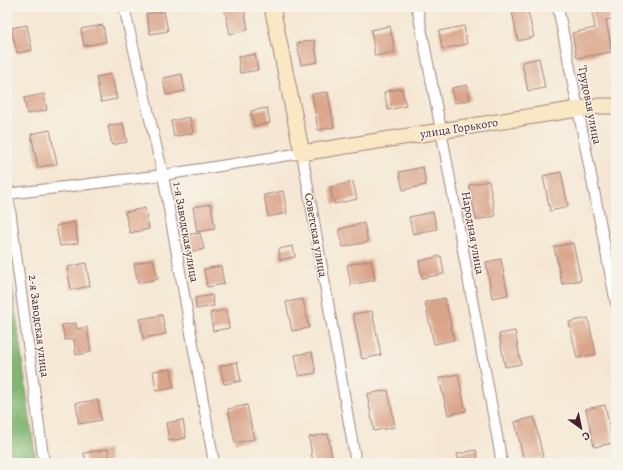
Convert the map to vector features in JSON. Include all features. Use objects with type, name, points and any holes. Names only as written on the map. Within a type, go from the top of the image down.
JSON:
[{"type":"street","name":"1-я Заводская улица","points":[[124,7],[163,175],[214,463]]},
{"type":"street","name":"Советская улица","points":[[272,7],[302,153],[356,463]]},
{"type":"street","name":"Народная улица","points":[[417,7],[502,463]]},
{"type":"street","name":"Трудовая улица","points":[[558,7],[616,303]]},
{"type":"street","name":"улица Горького","points":[[302,153],[578,109],[616,106]]},
{"type":"street","points":[[7,191],[163,175],[302,153]]},
{"type":"street","name":"2-я Заводская улица","points":[[7,191],[44,463]]},
{"type":"green space","points":[[7,249],[36,463],[7,463]]},
{"type":"building","points":[[224,7],[244,7],[248,30],[230,34]]},
{"type":"building","points":[[591,7],[616,7],[616,18],[606,20],[612,52],[577,58],[572,33],[595,28]]},
{"type":"building","points":[[527,8],[534,37],[518,41],[512,11]]},
{"type":"building","points":[[164,11],[168,31],[150,34],[146,14]]},
{"type":"building","points":[[27,25],[32,50],[17,53],[11,28]]},
{"type":"building","points":[[103,25],[106,42],[84,46],[81,29]]},
{"type":"building","points":[[390,26],[395,52],[375,56],[371,30]]},
{"type":"building","points":[[464,26],[467,44],[442,49],[439,31]]},
{"type":"building","points":[[314,40],[318,62],[301,65],[297,43]]},
{"type":"building","points":[[255,54],[258,70],[240,73],[238,57]]},
{"type":"building","points":[[539,58],[545,88],[528,91],[522,62]]},
{"type":"building","points":[[111,74],[117,99],[101,102],[96,77]]},
{"type":"building","points":[[182,74],[185,91],[166,95],[163,78]]},
{"type":"building","points":[[467,85],[470,100],[454,103],[452,88]]},
{"type":"building","points":[[402,88],[406,106],[388,110],[384,92]]},
{"type":"building","points":[[328,92],[334,127],[318,130],[312,94]]},
{"type":"building","points":[[44,94],[47,110],[27,114],[24,98]]},
{"type":"building","points":[[267,108],[270,123],[254,126],[251,111]]},
{"type":"building","points":[[190,117],[193,133],[174,137],[171,121]]},
{"type":"building","points":[[123,123],[127,142],[112,145],[108,126]]},
{"type":"building","points":[[50,130],[57,164],[38,167],[31,134]]},
{"type":"building","points":[[423,167],[426,185],[403,190],[399,172]]},
{"type":"building","points":[[561,172],[568,207],[550,211],[543,176]]},
{"type":"building","points":[[489,181],[495,216],[476,220],[469,185]]},
{"type":"building","points":[[353,182],[357,199],[334,204],[330,187]]},
{"type":"building","points":[[283,191],[287,213],[268,217],[264,195]]},
{"type":"building","points":[[211,204],[215,229],[197,232],[193,207]]},
{"type":"building","points":[[145,208],[149,229],[130,233],[125,212]]},
{"type":"building","points":[[433,212],[437,229],[413,234],[409,217]]},
{"type":"building","points":[[75,222],[78,243],[60,246],[56,226]]},
{"type":"building","points":[[364,223],[368,242],[343,247],[339,229]]},
{"type":"building","points":[[200,233],[204,249],[188,252],[185,235]]},
{"type":"building","points":[[573,243],[581,280],[562,284],[554,247]]},
{"type":"building","points":[[293,246],[295,257],[280,260],[279,249]]},
{"type":"building","points":[[441,256],[444,274],[422,278],[419,261]]},
{"type":"building","points":[[153,259],[158,279],[138,283],[134,264]]},
{"type":"building","points":[[501,259],[508,295],[492,298],[486,262]]},
{"type":"building","points":[[371,260],[375,280],[351,285],[347,265]]},
{"type":"building","points":[[86,263],[90,286],[71,290],[67,267]]},
{"type":"building","points":[[221,266],[224,284],[207,287],[204,269]]},
{"type":"building","points":[[212,295],[214,306],[196,309],[195,298]]},
{"type":"building","points":[[445,298],[454,340],[434,344],[425,302]]},
{"type":"building","points":[[303,299],[309,328],[292,331],[286,302]]},
{"type":"building","points":[[226,310],[229,328],[213,331],[210,313]]},
{"type":"building","points":[[372,311],[381,355],[362,359],[353,314]]},
{"type":"building","points":[[162,315],[166,334],[143,338],[140,319]]},
{"type":"building","points":[[588,318],[596,354],[577,358],[569,322]]},
{"type":"building","points":[[76,323],[77,329],[87,327],[91,352],[76,355],[74,339],[65,340],[62,325]]},
{"type":"building","points":[[515,331],[521,364],[505,367],[499,334]]},
{"type":"building","points":[[312,352],[316,373],[299,376],[295,355]]},
{"type":"building","points":[[237,362],[241,381],[224,384],[220,366]]},
{"type":"building","points":[[171,369],[174,388],[156,391],[153,371]]},
{"type":"building","points":[[458,374],[466,411],[448,415],[439,378]]},
{"type":"building","points":[[388,390],[395,427],[374,431],[367,394]]},
{"type":"building","points":[[98,400],[101,420],[79,424],[76,403]]},
{"type":"building","points":[[247,405],[254,439],[235,443],[228,409]]},
{"type":"building","points":[[605,405],[613,443],[594,447],[586,409]]},
{"type":"building","points":[[534,417],[543,457],[524,461],[515,422]]},
{"type":"building","points":[[183,420],[186,438],[169,441],[166,423]]},
{"type":"building","points":[[328,434],[333,463],[313,463],[309,437]]},
{"type":"building","points":[[108,449],[110,463],[86,463],[84,453]]},
{"type":"building","points":[[476,450],[479,463],[459,463],[457,454]]}]
